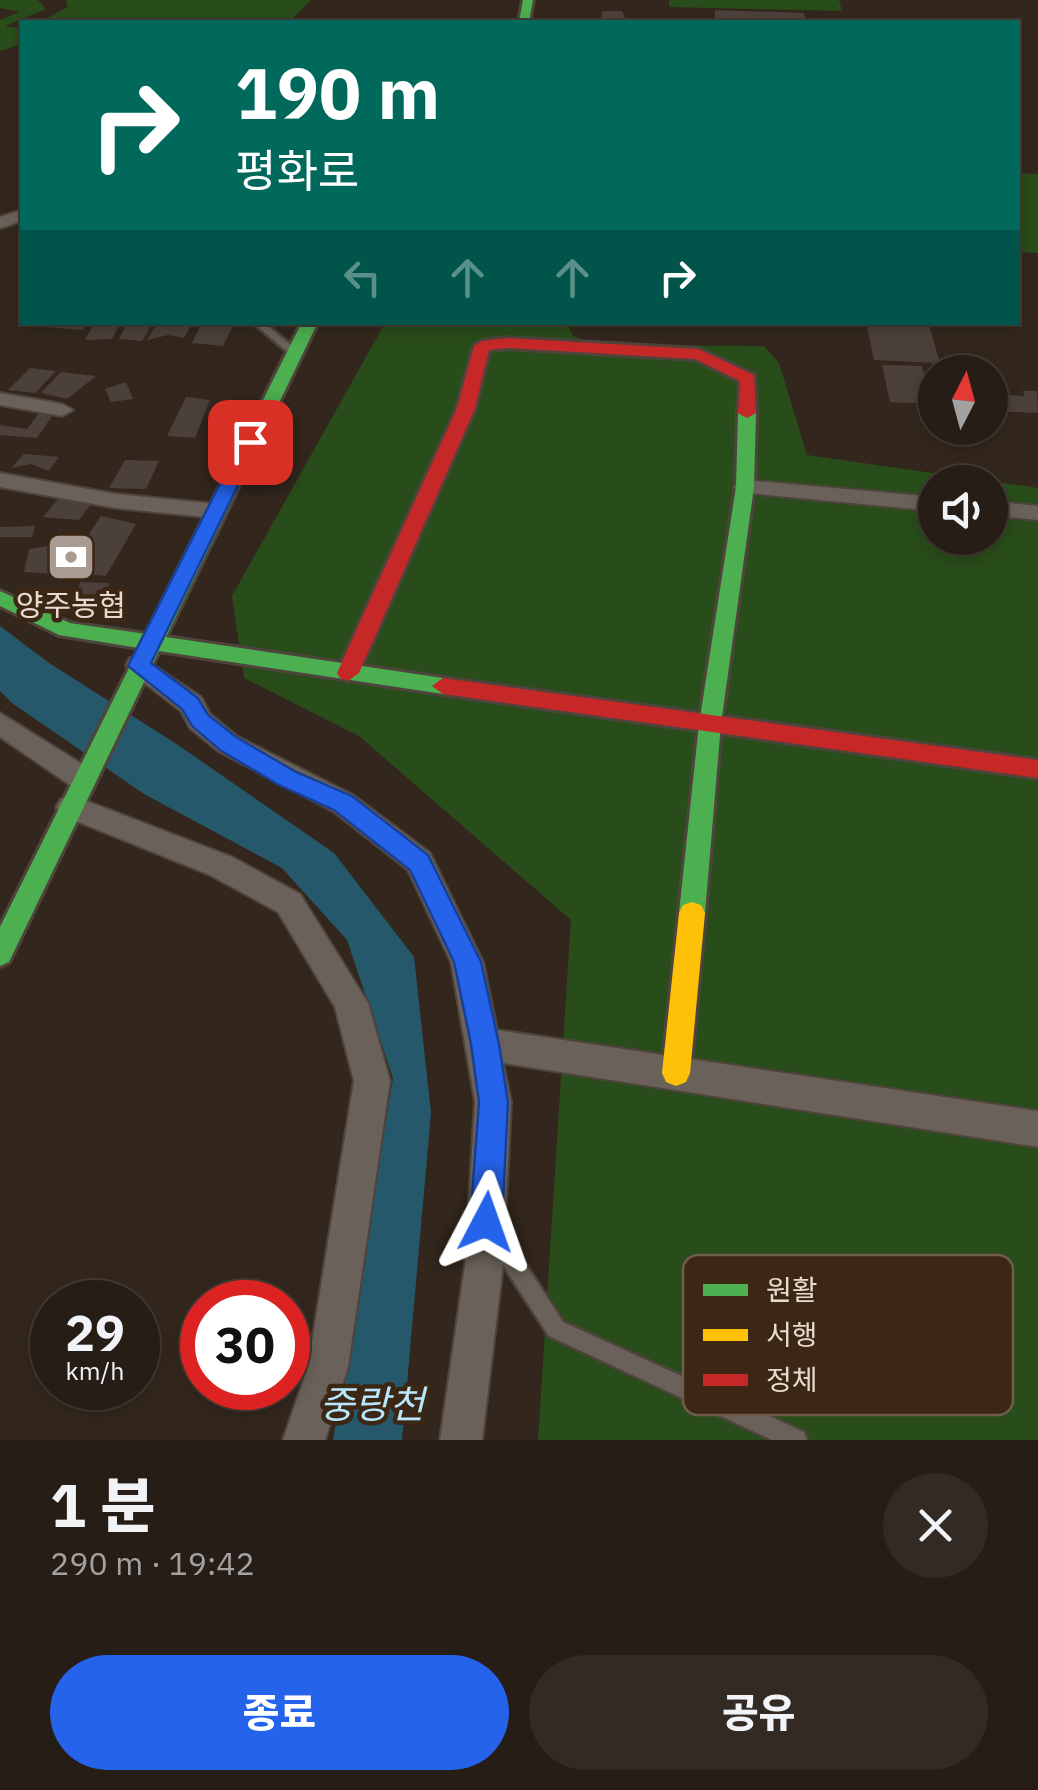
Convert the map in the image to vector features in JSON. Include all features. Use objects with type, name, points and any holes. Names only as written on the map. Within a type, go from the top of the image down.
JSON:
[{"type":"street","points":[[0,954],[308,325]]},
{"type":"street","points":[[348,673],[466,408],[482,346],[698,354],[748,379],[745,487],[710,724],[676,1074]]},
{"type":"street","points":[[0,399],[62,410]]},
{"type":"street","points":[[0,480],[116,502],[216,511]]},
{"type":"street","points":[[745,487],[918,502]]},
{"type":"street","points":[[1008,510],[1038,512]]},
{"type":"street","points":[[0,598],[66,630],[144,655],[348,673],[1038,769]]},
{"type":"street","points":[[144,655],[200,720],[228,744],[343,803],[420,862],[468,962],[494,1102],[486,1222],[461,1440]]},
{"type":"street","points":[[0,724],[81,784],[289,903],[351,1003],[372,1081],[328,1367],[304,1440]]},
{"type":"street","points":[[485,1044],[1038,1130]]},
{"type":"lane","points":[[261,325],[294,352]]},
{"type":"lane","points":[[486,1222],[556,1329],[683,1388]]},
{"type":"lane","points":[[742,1415],[796,1440]]},
{"type":"green space","points":[[0,0],[38,0],[46,9],[5,26],[20,29],[20,45],[0,51],[0,20],[20,12],[0,8]]},
{"type":"green space","points":[[66,0],[311,0],[291,20],[44,20],[68,7]]},
{"type":"green space","points":[[669,0],[839,0],[842,11],[669,7]]},
{"type":"green space","points":[[1020,173],[1038,174],[1038,253],[1020,252]]},
{"type":"green space","points":[[384,325],[568,325],[573,336],[598,345],[764,346],[779,363],[807,455],[918,471],[918,555],[1008,555],[1008,484],[1038,488],[1038,1440],[538,1440],[571,920],[359,736],[244,678],[232,596]]},
{"type":"water","name":"중랑천","points":[[0,626],[49,663],[175,743],[334,853],[414,957],[431,1113],[402,1440],[333,1440],[393,1078],[347,940],[282,868],[144,794],[12,703],[0,691]]},
{"type":"building","points":[[715,10],[804,13],[806,20],[715,20]]},
{"type":"building","points":[[602,11],[622,11],[626,20],[601,20]]},
{"type":"building","points":[[30,325],[86,325],[83,330]]},
{"type":"building","points":[[93,325],[119,325],[112,339],[85,340]]},
{"type":"building","points":[[126,325],[151,325],[142,341],[119,339]]},
{"type":"building","points":[[156,325],[191,325],[184,338],[168,335],[147,340]]},
{"type":"building","points":[[201,325],[234,325],[223,346],[192,343]]},
{"type":"building","points":[[867,325],[929,325],[938,355],[918,355],[918,362],[874,360]]},
{"type":"building","points":[[882,365],[918,366],[918,403],[890,402]]},
{"type":"building","points":[[30,368],[56,371],[35,393],[8,390]]},
{"type":"building","points":[[61,372],[96,376],[67,399],[41,393]]},
{"type":"building","points":[[126,382],[133,399],[111,402],[105,389]]},
{"type":"building","points":[[1023,391],[1037,391],[1038,413],[1008,412],[1008,395],[1025,396]]},
{"type":"building","points":[[186,397],[210,400],[195,438],[167,436]]},
{"type":"building","points":[[39,413],[52,416],[37,438],[0,435],[0,425],[27,429]]},
{"type":"building","points":[[24,454],[59,457],[49,471],[31,464],[11,468]]},
{"type":"building","points":[[125,460],[159,461],[146,489],[109,488]]},
{"type":"building","points":[[59,498],[92,503],[79,520],[43,517]]},
{"type":"building","points":[[101,516],[136,524],[106,576],[64,572]]},
{"type":"building","points":[[35,526],[32,537],[0,537],[0,527]]},
{"type":"building","points":[[67,543],[56,574],[24,572],[29,549]]},
{"type":"building","points":[[80,582],[110,583],[98,607],[73,604]]},
{"type":"traffic: fast","points":[[524,20],[528,0]]},
{"type":"traffic: fast","points":[[0,954],[309,325]]},
{"type":"traffic: fast","points":[[692,913],[710,724],[745,487],[747,413]]},
{"type":"traffic: fast","points":[[0,598],[66,630],[443,686]]},
{"type":"traffic: slow","points":[[676,1073],[692,913]]},
{"type":"traffic: jam","points":[[348,673],[466,408],[482,346],[507,343],[698,354],[748,379],[747,413]]},
{"type":"traffic: jam","points":[[443,686],[1038,769]]},
{"type":"place","name":"양주농협","points":[[71,557]]},
{"type":"route","points":[[250,442],[139,666],[190,704],[200,720],[228,744],[343,803],[420,862],[468,962],[485,1044],[494,1102],[486,1222]]}]
